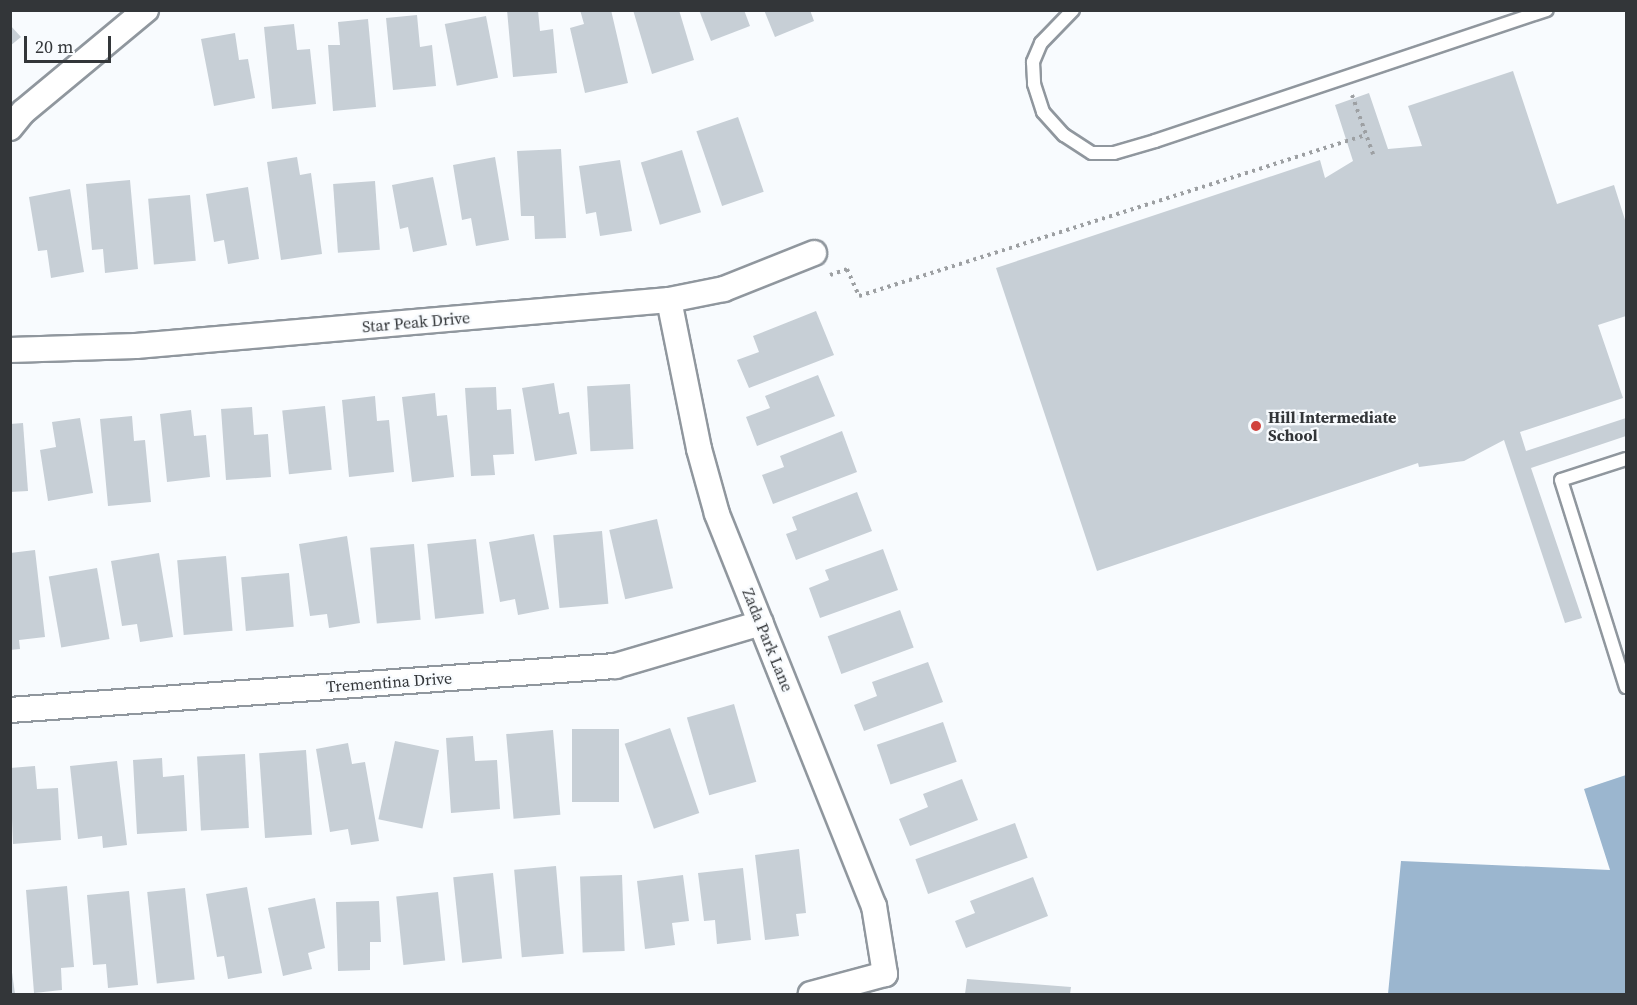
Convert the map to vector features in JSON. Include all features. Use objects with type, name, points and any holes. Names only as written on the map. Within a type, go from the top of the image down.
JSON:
[{"type":"street","points":[[10,128],[23,112],[146,10]]},
{"type":"street","name":"Star Peak Drive","points":[[10,350],[148,345],[669,300],[724,289],[814,253]]},
{"type":"street","name":"Zada Park Lane","points":[[669,300],[699,449],[717,514],[874,906],[885,975],[811,994]]},
{"type":"street","name":"Trementina Drive","points":[[10,710],[615,666],[761,622]]},
{"type":"lane","points":[[1073,10],[1041,43],[1034,62],[1034,84],[1043,112],[1064,135],[1092,153],[1114,153],[1155,141],[1547,10]]},
{"type":"lane","points":[[1626,459],[1561,480],[1626,687]]},
{"type":"path","points":[[1345,78],[1373,154]]},
{"type":"path","points":[[814,253],[825,276],[847,269],[859,296],[1366,135]]},
{"type":"water","points":[[1626,775],[1626,994],[1388,994],[1401,861],[1610,870],[1584,789]]},
{"type":"building","points":[[507,10],[538,10],[540,31],[553,29],[557,73],[513,77]]},
{"type":"building","points":[[580,10],[611,10],[628,83],[585,93],[570,28],[584,24]]},
{"type":"building","points":[[633,10],[679,10],[694,60],[652,74]]},
{"type":"building","points":[[699,10],[744,10],[750,26],[711,41]]},
{"type":"building","points":[[764,10],[810,10],[814,21],[775,37]]},
{"type":"building","points":[[417,15],[420,47],[432,45],[436,86],[393,90],[386,18]]},
{"type":"building","points":[[486,16],[498,78],[457,86],[445,24]]},
{"type":"building","points":[[368,19],[376,107],[333,111],[328,45],[340,45],[338,22]]},
{"type":"building","points":[[294,24],[297,50],[310,49],[316,104],[272,109],[264,27]]},
{"type":"building","points":[[10,25],[21,37],[10,46]]},
{"type":"building","points":[[235,33],[239,60],[248,59],[255,98],[214,106],[201,39]]},
{"type":"building","points":[[1513,71],[1557,204],[1614,185],[1626,223],[1626,316],[1598,325],[1623,398],[1520,432],[1526,451],[1626,418],[1626,436],[1531,468],[1582,618],[1565,623],[1504,440],[1464,461],[1419,467],[1418,463],[1097,571],[996,268],[1320,160],[1325,178],[1353,161],[1335,105],[1369,93],[1388,149],[1422,146],[1408,106]]},
{"type":"building","points":[[738,117],[764,192],[722,206],[696,131]]},
{"type":"building","points":[[561,149],[566,238],[535,239],[534,216],[521,216],[517,151]]},
{"type":"building","points":[[682,150],[701,212],[660,225],[641,163]]},
{"type":"building","points":[[297,157],[300,175],[311,173],[322,254],[281,260],[267,162]]},
{"type":"building","points":[[495,157],[509,240],[476,246],[471,218],[462,220],[453,165]]},
{"type":"building","points":[[620,160],[632,231],[600,236],[596,212],[586,214],[579,166]]},
{"type":"building","points":[[433,177],[447,245],[413,252],[408,227],[400,229],[392,185]]},
{"type":"building","points":[[130,180],[138,269],[105,273],[103,249],[92,250],[86,184]]},
{"type":"building","points":[[375,181],[380,250],[338,253],[333,184]]},
{"type":"building","points":[[248,187],[259,259],[228,264],[224,240],[214,242],[206,194]]},
{"type":"building","points":[[70,189],[84,272],[51,278],[47,250],[38,251],[29,197]]},
{"type":"building","points":[[190,195],[196,261],[154,264],[148,199]]},
{"type":"building","points":[[816,311],[834,355],[749,388],[737,360],[759,352],[753,336]]},
{"type":"building","points":[[818,375],[835,416],[757,446],[746,417],[770,408],[765,396]]},
{"type":"building","points":[[554,383],[559,414],[569,412],[577,454],[535,461],[522,388]]},
{"type":"building","points":[[630,384],[633,449],[590,451],[587,386]]},
{"type":"building","points":[[496,387],[497,410],[511,409],[514,454],[493,455],[495,475],[471,476],[465,388]]},
{"type":"building","points":[[435,393],[437,416],[447,415],[454,477],[412,482],[402,397]]},
{"type":"building","points":[[375,396],[377,421],[389,420],[394,472],[349,477],[342,400]]},
{"type":"building","points":[[325,406],[332,470],[289,474],[282,410]]},
{"type":"building","points":[[252,407],[254,435],[268,434],[271,477],[226,480],[221,409]]},
{"type":"building","points":[[191,410],[194,436],[206,435],[210,477],[167,482],[160,414]]},
{"type":"building","points":[[132,416],[134,441],[145,440],[151,502],[108,506],[100,419]]},
{"type":"building","points":[[80,418],[93,493],[48,501],[40,450],[56,447],[52,422]]},
{"type":"building","points":[[23,423],[28,491],[10,492],[10,424]]},
{"type":"building","points":[[842,431],[857,472],[773,504],[762,475],[784,467],[780,456]]},
{"type":"building","points":[[857,492],[872,531],[796,560],[786,534],[797,530],[792,517]]},
{"type":"building","points":[[657,519],[673,588],[625,599],[609,530]]},
{"type":"building","points":[[602,531],[608,604],[560,608],[553,535]]},
{"type":"building","points":[[534,534],[549,609],[518,615],[515,599],[500,602],[489,542]]},
{"type":"building","points":[[347,536],[360,623],[329,628],[327,614],[310,616],[299,544]]},
{"type":"building","points":[[476,539],[484,614],[435,619],[427,544]]},
{"type":"building","points":[[414,544],[421,620],[377,624],[370,548]]},
{"type":"building","points":[[883,549],[898,590],[820,618],[809,588],[829,580],[825,570]]},
{"type":"building","points":[[35,550],[45,637],[19,640],[20,649],[10,650],[10,553]]},
{"type":"building","points":[[159,553],[173,637],[140,642],[137,624],[122,626],[111,561]]},
{"type":"building","points":[[226,556],[233,631],[184,635],[177,560]]},
{"type":"building","points":[[97,568],[110,639],[61,647],[49,577]]},
{"type":"building","points":[[289,573],[294,627],[246,631],[241,577]]},
{"type":"building","points":[[900,610],[914,648],[841,674],[828,636]]},
{"type":"building","points":[[928,662],[943,702],[864,731],[854,705],[877,696],[872,682]]},
{"type":"building","points":[[734,704],[756,782],[709,795],[687,718]]},
{"type":"building","points":[[943,722],[957,762],[890,785],[877,745]]},
{"type":"building","points":[[670,728],[699,813],[654,829],[625,744]]},
{"type":"building","points":[[572,729],[619,729],[619,802],[572,802]]},
{"type":"building","points":[[553,730],[560,815],[514,819],[506,734]]},
{"type":"building","points":[[473,736],[475,761],[497,760],[500,809],[451,813],[446,738]]},
{"type":"building","points":[[395,741],[439,750],[422,829],[378,819]]},
{"type":"building","points":[[348,743],[352,764],[365,762],[379,841],[351,845],[348,829],[330,832],[316,749]]},
{"type":"building","points":[[306,750],[312,835],[265,838],[259,753]]},
{"type":"building","points":[[245,754],[249,828],[201,830],[197,757]]},
{"type":"building","points":[[162,758],[163,777],[184,775],[187,831],[137,834],[133,760]]},
{"type":"building","points":[[117,761],[127,845],[103,848],[102,836],[78,839],[70,766]]},
{"type":"building","points":[[35,766],[37,789],[58,788],[61,840],[13,844],[10,768]]},
{"type":"building","points":[[962,779],[978,820],[910,846],[899,819],[928,807],[923,794]]},
{"type":"building","points":[[1015,823],[1028,858],[928,894],[915,859]]},
{"type":"building","points":[[799,849],[806,913],[796,914],[799,936],[765,940],[755,855]]},
{"type":"building","points":[[556,866],[564,954],[522,957],[514,870]]},
{"type":"building","points":[[743,868],[751,940],[717,944],[715,920],[704,921],[698,873]]},
{"type":"building","points":[[493,873],[502,959],[462,963],[453,877]]},
{"type":"building","points":[[622,875],[625,951],[583,952],[580,876]]},
{"type":"building","points":[[683,875],[689,921],[672,923],[675,945],[645,949],[637,881]]},
{"type":"building","points":[[1033,877],[1048,916],[966,948],[955,921],[975,913],[970,901]]},
{"type":"building","points":[[67,886],[74,967],[61,968],[62,990],[34,993],[26,890]]},
{"type":"building","points":[[247,887],[262,973],[228,979],[224,956],[217,957],[206,894]]},
{"type":"building","points":[[185,888],[195,979],[157,983],[147,892]]},
{"type":"building","points":[[129,891],[138,985],[108,988],[106,964],[93,965],[87,895]]},
{"type":"building","points":[[438,892],[445,961],[403,965],[396,896]]},
{"type":"building","points":[[315,898],[325,948],[308,953],[312,969],[283,976],[268,908]]},
{"type":"building","points":[[379,901],[381,942],[370,942],[370,970],[338,971],[336,902]]},
{"type":"building","points":[[10,958],[15,994],[10,994]]},
{"type":"building","points":[[967,979],[1071,987],[1070,994],[965,994]]},
{"type":"place","name":"Hill Intermediate School","points":[[1256,426]]}]
